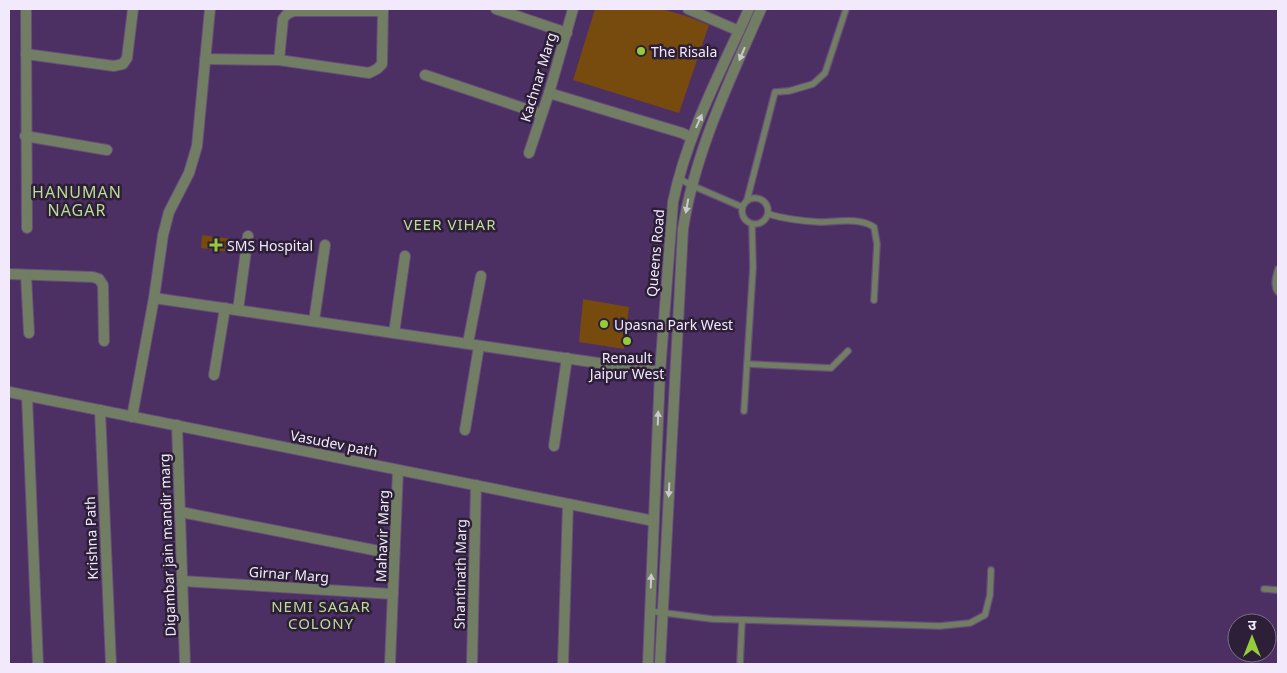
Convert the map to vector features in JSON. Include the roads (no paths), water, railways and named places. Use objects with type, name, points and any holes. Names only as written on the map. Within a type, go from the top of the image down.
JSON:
[{"type":"street","points":[[26,9],[25,136],[27,228]]},
{"type":"street","points":[[26,54],[114,66],[123,64],[127,58],[133,9]]},
{"type":"street","points":[[132,417],[154,298],[163,235],[169,212],[188,173],[196,146],[210,9]]},
{"type":"street","points":[[496,9],[567,33]]},
{"type":"street","name":"Kachnar Marg","points":[[529,153],[574,9]]},
{"type":"street","points":[[688,9],[739,31]]},
{"type":"street","name":"Queens Road","points":[[648,664],[660,372],[670,227],[678,178],[691,137],[749,9]]},
{"type":"street","name":"Queens Road","points":[[660,664],[683,229],[691,186],[704,145],[761,9]]},
{"type":"street","points":[[205,59],[279,60],[369,73],[382,64],[383,10],[294,11],[287,14],[283,19],[279,60]]},
{"type":"street","points":[[425,75],[541,114]]},
{"type":"street","points":[[549,93],[691,137]]},
{"type":"street","points":[[25,136],[107,150]]},
{"type":"street","points":[[238,310],[248,236]]},
{"type":"street","points":[[314,321],[325,245]]},
{"type":"street","points":[[394,333],[405,256]]},
{"type":"street","points":[[9,274],[93,276],[99,279],[103,285],[104,341]]},
{"type":"street","points":[[26,275],[28,333]]},
{"type":"street","points":[[468,344],[481,276]]},
{"type":"street","points":[[154,298],[660,372]]},
{"type":"street","points":[[214,375],[225,308]]},
{"type":"street","points":[[464,430],[479,346]]},
{"type":"street","points":[[554,446],[567,358]]},
{"type":"street","name":"Vasudev path","points":[[9,392],[654,521]]},
{"type":"street","points":[[26,396],[38,664]]},
{"type":"street","name":"Krishna Path","points":[[100,410],[111,664]]},
{"type":"street","name":"Digambar jain mandir marg","points":[[177,425],[185,664]]},
{"type":"street","name":"Mahavir Marg","points":[[390,664],[398,470]]},
{"type":"street","name":"Shantinath Marg","points":[[472,664],[476,485]]},
{"type":"street","points":[[563,664],[568,504]]},
{"type":"street","points":[[181,512],[394,554]]},
{"type":"street","name":"Girnar Marg","points":[[182,581],[393,594]]},
{"type":"lane","points":[[747,200],[756,198],[764,201],[768,209],[768,214],[764,221],[752,224],[745,220],[741,212],[747,200],[775,92],[789,91],[813,84],[825,73],[846,9]]},
{"type":"lane","points":[[678,178],[691,186],[742,207]]},
{"type":"lane","points":[[768,214],[785,219],[820,222],[859,221],[874,227],[877,244],[874,300]]},
{"type":"lane","points":[[744,411],[753,268],[752,224]]},
{"type":"lane","points":[[1278,269],[1275,280],[1278,292]]},
{"type":"lane","points":[[747,364],[830,368],[848,351]]},
{"type":"lane","points":[[650,611],[712,619],[940,626],[970,623],[985,615],[990,595],[991,570]]},
{"type":"lane","points":[[1264,589],[1278,590]]},
{"type":"lane","points":[[740,664],[742,620]]},
{"type":"place","name":"The Risala","points":[[641,51]]},
{"type":"place","name":"SMS Hospital","points":[[216,245]]},
{"type":"place","name":"Upasna Park West","points":[[604,324]]},
{"type":"place","name":"Renault Jaipur West","points":[[627,341]]},
{"type":"district","name":"HANUMAN NAGAR","points":[[77,201]]},
{"type":"district","name":"VEER VIHAR","points":[[450,224]]},
{"type":"district","name":"NEMI SAGAR COLONY","points":[[321,614]]}]
